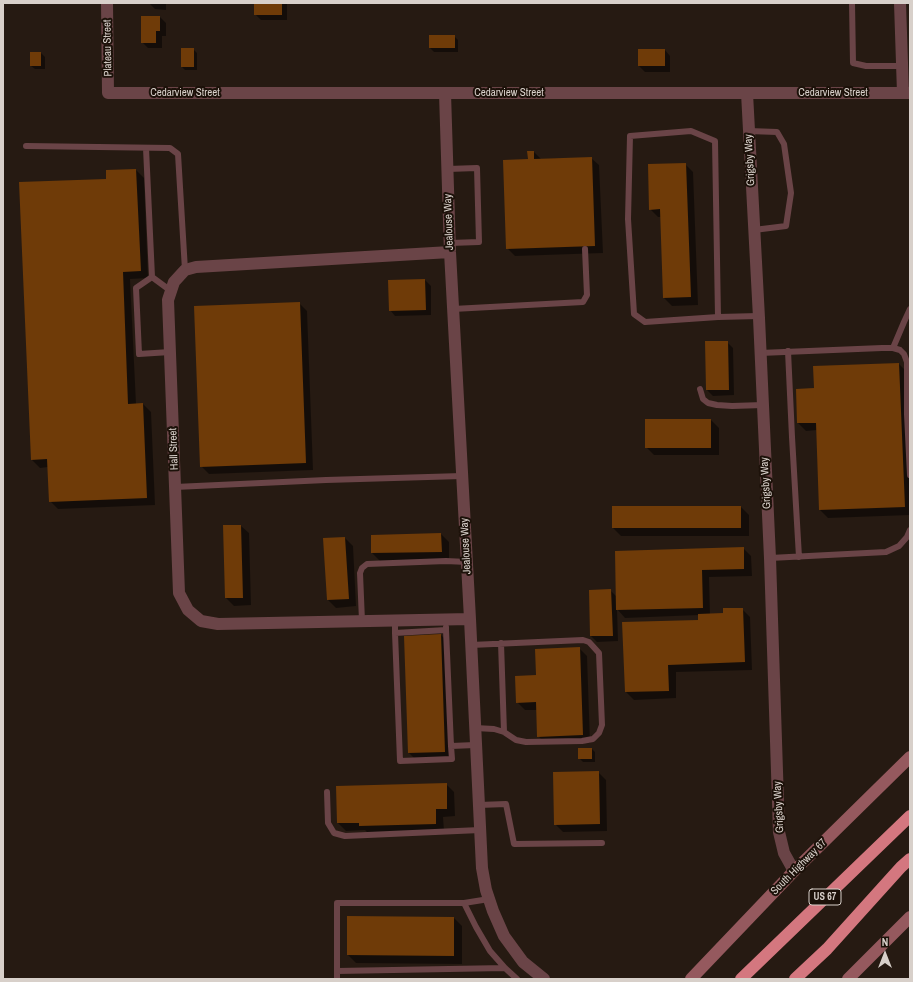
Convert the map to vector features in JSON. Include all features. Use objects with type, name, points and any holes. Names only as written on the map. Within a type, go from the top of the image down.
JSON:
[{"type":"highway","name":"US 67","points":[[741,979],[910,816]]},
{"type":"highway","points":[[795,979],[827,949],[910,859]]},
{"type":"main road","name":"South Highway 67","points":[[691,979],[794,871],[910,757]]},
{"type":"main road","points":[[848,979],[910,917]]},
{"type":"street","name":"Plateau Street","points":[[107,3],[108,93]]},
{"type":"street","points":[[900,3],[902,66],[907,93]]},
{"type":"street","name":"Cedarview Street","points":[[108,93],[907,93]]},
{"type":"street","name":"Jealouse Way","points":[[445,93],[450,247],[482,868],[492,911],[504,936],[523,962],[544,979]]},
{"type":"street","name":"Grigsby Way","points":[[747,93],[770,558],[779,832],[784,853],[794,871]]},
{"type":"street","points":[[185,270],[196,267],[450,247]]},
{"type":"street","name":"Hall Street","points":[[185,270],[174,282],[168,300],[179,593],[188,610],[201,621],[218,624],[395,620],[446,625],[470,619]]},
{"type":"lane","points":[[852,3],[853,63],[866,66],[902,66]]},
{"type":"lane","points":[[749,131],[776,132],[784,144],[792,193],[786,226],[754,230]]},
{"type":"lane","points":[[718,317],[715,141],[691,132],[630,136],[628,219],[634,314],[645,322],[759,316]]},
{"type":"lane","points":[[26,146],[170,148],[178,154],[185,270]]},
{"type":"lane","points":[[146,148],[152,277]]},
{"type":"lane","points":[[448,169],[477,168],[479,242],[450,247]]},
{"type":"lane","points":[[454,309],[583,302],[587,295],[585,249]]},
{"type":"lane","points":[[152,277],[171,291]]},
{"type":"lane","points":[[152,277],[136,288],[139,354],[170,352]]},
{"type":"lane","points":[[893,348],[910,309]]},
{"type":"lane","points":[[760,353],[893,348],[900,350],[904,354],[907,362],[907,414],[910,475]]},
{"type":"lane","points":[[788,352],[799,556]]},
{"type":"lane","points":[[700,389],[703,399],[716,406],[763,405]]},
{"type":"lane","points":[[176,487],[326,480],[462,476]]},
{"type":"lane","points":[[770,558],[886,552],[899,546],[907,537],[910,530]]},
{"type":"lane","points":[[362,621],[360,573],[362,568],[367,564],[446,561],[467,562]]},
{"type":"lane","points":[[395,620],[395,633],[400,761],[452,759],[446,625],[395,633]]},
{"type":"lane","points":[[471,645],[583,640],[589,642],[599,653],[602,725],[598,733],[592,739],[582,741],[526,742],[516,740],[504,732],[494,729],[475,728]]},
{"type":"lane","points":[[501,644],[504,732]]},
{"type":"lane","points":[[451,746],[475,745]]},
{"type":"lane","points":[[326,792],[328,823],[334,833],[345,836],[480,830]]},
{"type":"lane","points":[[479,805],[506,804],[514,844],[602,843]]},
{"type":"lane","points":[[337,979],[337,903],[464,903],[489,899]]},
{"type":"lane","points":[[464,903],[476,928],[490,951],[517,979]]},
{"type":"lane","points":[[337,971],[505,968]]},
{"type":"building","points":[[254,3],[282,3],[282,15],[254,15]]},
{"type":"building","points":[[141,16],[160,16],[160,31],[156,31],[156,43],[141,43]]},
{"type":"building","points":[[429,35],[455,35],[455,48],[429,48]]},
{"type":"building","points":[[181,48],[194,48],[194,67],[181,67]]},
{"type":"building","points":[[638,49],[665,49],[665,66],[638,66]]},
{"type":"building","points":[[30,52],[41,52],[41,66],[30,66]]},
{"type":"building","points":[[527,151],[534,151],[534,159],[592,157],[595,246],[506,249],[503,160],[528,159]]},
{"type":"building","points":[[686,163],[691,297],[663,298],[660,209],[649,210],[648,164]]},
{"type":"building","points":[[136,169],[141,271],[123,272],[128,404],[143,403],[147,498],[49,502],[47,459],[31,460],[19,182],[106,179],[106,170]]},
{"type":"building","points":[[425,279],[426,310],[389,311],[388,280]]},
{"type":"building","points":[[300,302],[306,463],[200,467],[194,306]]},
{"type":"building","points":[[705,341],[728,341],[729,390],[706,390]]},
{"type":"building","points":[[899,363],[905,507],[819,510],[816,423],[797,423],[796,389],[814,388],[813,366]]},
{"type":"building","points":[[645,419],[711,419],[711,448],[645,448]]},
{"type":"building","points":[[612,506],[741,506],[741,528],[612,528]]},
{"type":"building","points":[[223,525],[241,525],[243,598],[225,598]]},
{"type":"building","points":[[441,533],[442,552],[371,553],[371,535]]},
{"type":"building","points":[[345,537],[349,599],[327,600],[323,538]]},
{"type":"building","points":[[744,547],[744,569],[702,570],[703,608],[616,610],[615,551]]},
{"type":"building","points":[[611,589],[613,636],[590,636],[589,590]]},
{"type":"building","points":[[723,608],[743,608],[745,662],[668,665],[669,691],[625,692],[622,622],[698,620],[698,614],[723,613]]},
{"type":"building","points":[[441,634],[445,752],[408,753],[404,636]]},
{"type":"building","points":[[580,647],[583,735],[537,737],[536,702],[516,703],[515,676],[536,675],[535,649]]},
{"type":"building","points":[[578,748],[592,748],[592,759],[578,759]]},
{"type":"building","points":[[599,771],[600,824],[554,825],[553,772]]},
{"type":"building","points":[[447,783],[447,809],[436,809],[436,824],[359,826],[359,823],[337,823],[336,786]]},
{"type":"building","points":[[347,916],[454,917],[454,956],[347,955]]}]
